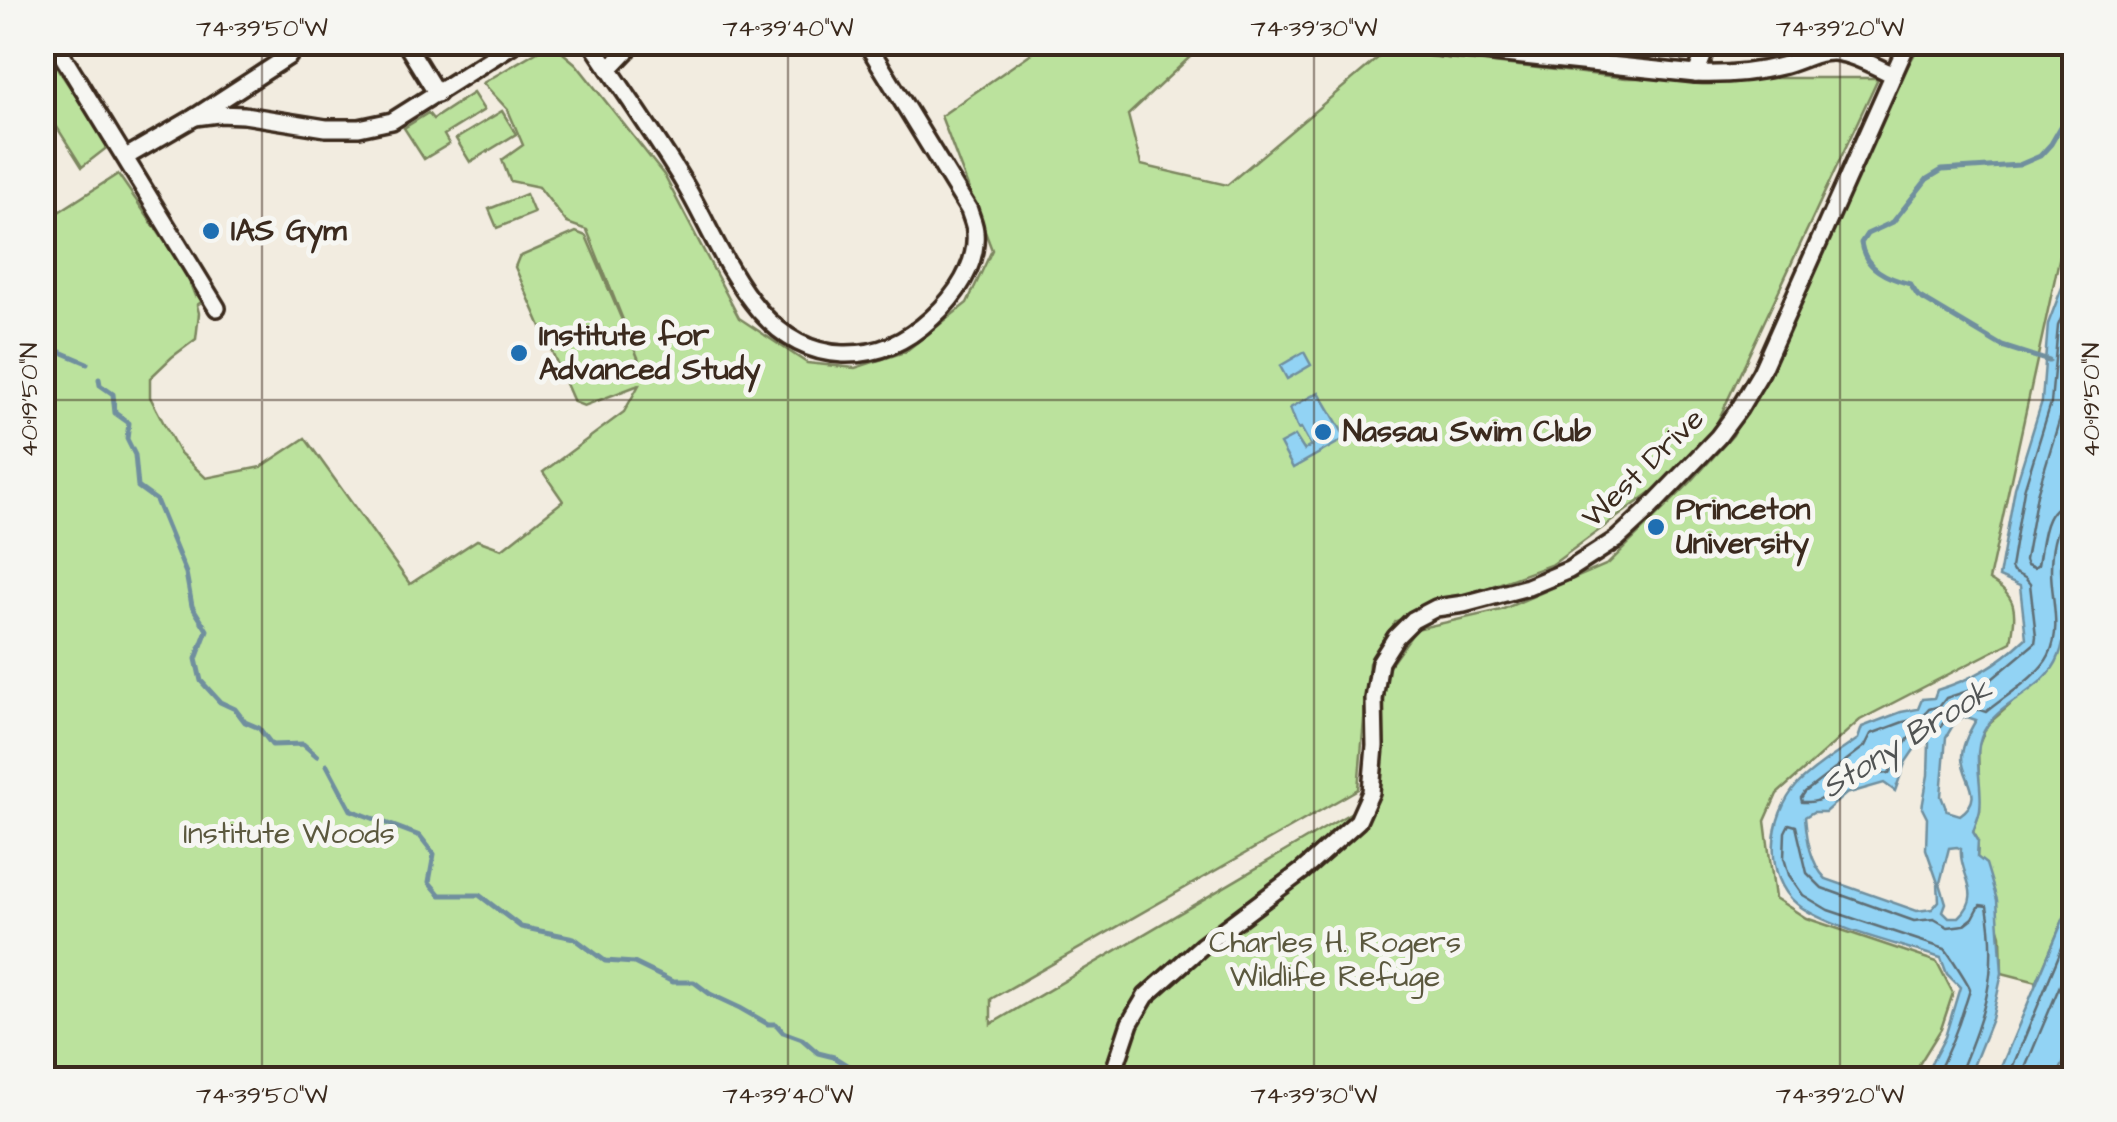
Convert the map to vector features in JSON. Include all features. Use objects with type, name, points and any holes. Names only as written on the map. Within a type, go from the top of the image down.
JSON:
[{"type":"street","points":[[54,42],[217,308]]},
{"type":"street","points":[[404,42],[437,94]]},
{"type":"street","points":[[196,118],[218,114],[326,128],[359,128],[392,121],[517,42]]},
{"type":"street","points":[[591,42],[670,161],[751,302],[774,326],[802,344],[828,354],[884,350],[911,337],[961,285],[973,257],[975,232],[970,210],[866,42]]},
{"type":"street","points":[[609,70],[635,42]]},
{"type":"street","points":[[1389,42],[1696,74],[1761,71],[1834,52],[1892,74]]},
{"type":"street","points":[[1696,74],[1705,51],[1714,42]]},
{"type":"street","name":"West Drive","points":[[1111,1078],[1130,1023],[1146,996],[1358,821],[1371,792],[1374,698],[1380,662],[1396,636],[1413,620],[1436,608],[1496,596],[1569,570],[1617,539],[1718,437],[1761,372],[1908,42]]},
{"type":"street","points":[[126,157],[196,118],[289,56]]},
{"type":"green space","points":[[551,43],[576,64],[664,175],[739,318],[807,363],[855,368],[905,352],[967,303],[992,250],[941,116],[1046,43],[1205,43],[1128,115],[1141,165],[1227,185],[1386,51],[1626,78],[1878,78],[1702,455],[1553,564],[1396,621],[1369,663],[1358,789],[991,999],[991,1024],[1369,802],[1381,755],[1386,671],[1416,629],[1501,610],[1608,564],[1690,483],[1733,435],[1804,291],[1892,93],[1921,43],[2074,43],[2074,224],[2060,255],[1989,580],[2006,593],[2013,606],[2011,642],[1860,720],[1777,794],[1765,821],[1775,898],[1806,918],[1937,962],[1953,993],[1941,1029],[1910,1079],[43,1080],[42,369],[55,360],[43,340],[43,222],[118,174],[185,271],[195,296],[206,290],[210,296],[197,305],[196,339],[150,378],[150,397],[179,452],[206,478],[261,467],[305,438],[410,584],[477,540],[502,549],[563,501],[543,472],[624,412],[639,385],[584,406],[574,402],[515,267],[519,257],[576,232],[586,236],[639,360],[587,230],[567,223],[539,187],[510,181],[502,160],[523,145],[508,110],[483,83]]},
{"type":"green space","points":[[42,45],[109,146],[82,167],[43,105]]},
{"type":"green space","points":[[473,93],[484,110],[444,135],[449,144],[424,159],[404,128],[428,113],[433,119]]},
{"type":"green space","points":[[502,111],[516,134],[470,162],[456,139]]},
{"type":"green space","points":[[526,194],[534,213],[497,228],[489,209]]},
{"type":"green space","points":[[2074,511],[2074,894],[2037,982],[2002,973],[2001,935],[1973,832],[1980,811],[1978,747],[1987,725],[2010,705],[2065,605],[2061,569],[2065,537]]},
{"type":"water","name":"Stony Brook","points":[[2074,256],[2074,511],[2061,563],[2065,625],[2062,646],[2045,677],[2004,708],[1982,736],[1978,757],[1980,810],[1973,832],[1978,840],[1977,857],[1986,864],[1997,900],[2002,973],[1992,1019],[1968,1079],[1923,1079],[1945,1037],[1960,987],[1947,974],[1941,958],[1845,928],[1797,904],[1779,878],[1774,846],[1776,829],[1780,813],[1797,785],[1858,739],[1862,727],[1918,709],[1922,699],[1934,698],[1937,690],[1985,670],[2026,638],[2020,586],[1999,577],[2015,488],[2042,401],[2048,324]],"holes":[[[1956,720],[1976,720],[1962,757],[1972,801],[1960,815],[1947,811],[1941,796],[1946,737]],[[1920,741],[1929,743],[1922,808],[1927,818],[1926,849],[1938,883],[1939,901],[1932,909],[1917,911],[1826,879],[1813,858],[1805,817],[1825,812],[1846,794],[1884,783],[1895,791],[1905,763]],[[1949,848],[1961,849],[1970,892],[1970,900],[1959,917],[1949,917],[1943,911],[1946,903],[1940,883]]]},
{"type":"water","name":"Nassau Swim Club","points":[[1304,352],[1311,365],[1287,379],[1280,366]]},
{"type":"water","name":"Nassau Swim Club","points":[[1319,392],[1346,438],[1293,468],[1280,444],[1295,436],[1304,450],[1311,446],[1298,429],[1290,408]]},
{"type":"water","points":[[2074,894],[2074,1040],[2056,1079],[1996,1079]]},
{"type":"waterway","points":[[2049,361],[2002,346],[1918,296],[1910,284],[1872,266],[1861,243],[1867,234],[1893,222],[1927,179],[1942,170],[2019,165],[2040,156],[2074,104]]},
{"type":"waterway","points":[[42,330],[49,352],[61,352],[87,363]]},
{"type":"waterway","points":[[99,379],[100,385],[113,394],[115,413],[129,423],[127,439],[135,455],[138,487],[156,500],[186,573],[192,606],[207,630],[196,659],[201,681],[220,702],[259,728],[272,745],[303,744],[317,756]]},
{"type":"waterway","points":[[327,765],[351,810],[420,836],[434,854],[429,882],[440,895],[479,895],[521,927],[574,938],[605,961],[634,963],[673,982],[694,982],[866,1077],[913,1080]]},
{"type":"place","name":"IAS Gym","points":[[211,231]]},
{"type":"place","name":"Institute for Advanced Study","points":[[519,353]]},
{"type":"place","name":"Nassau Swim Club","points":[[1323,432]]},
{"type":"place","name":"Princeton University","points":[[1656,527]]},
{"type":"park label","name":"Institute Woods","points":[[289,834]]},
{"type":"park label","name":"Charles H. Rogers Wildlife Refuge","points":[[1335,960]]}]
